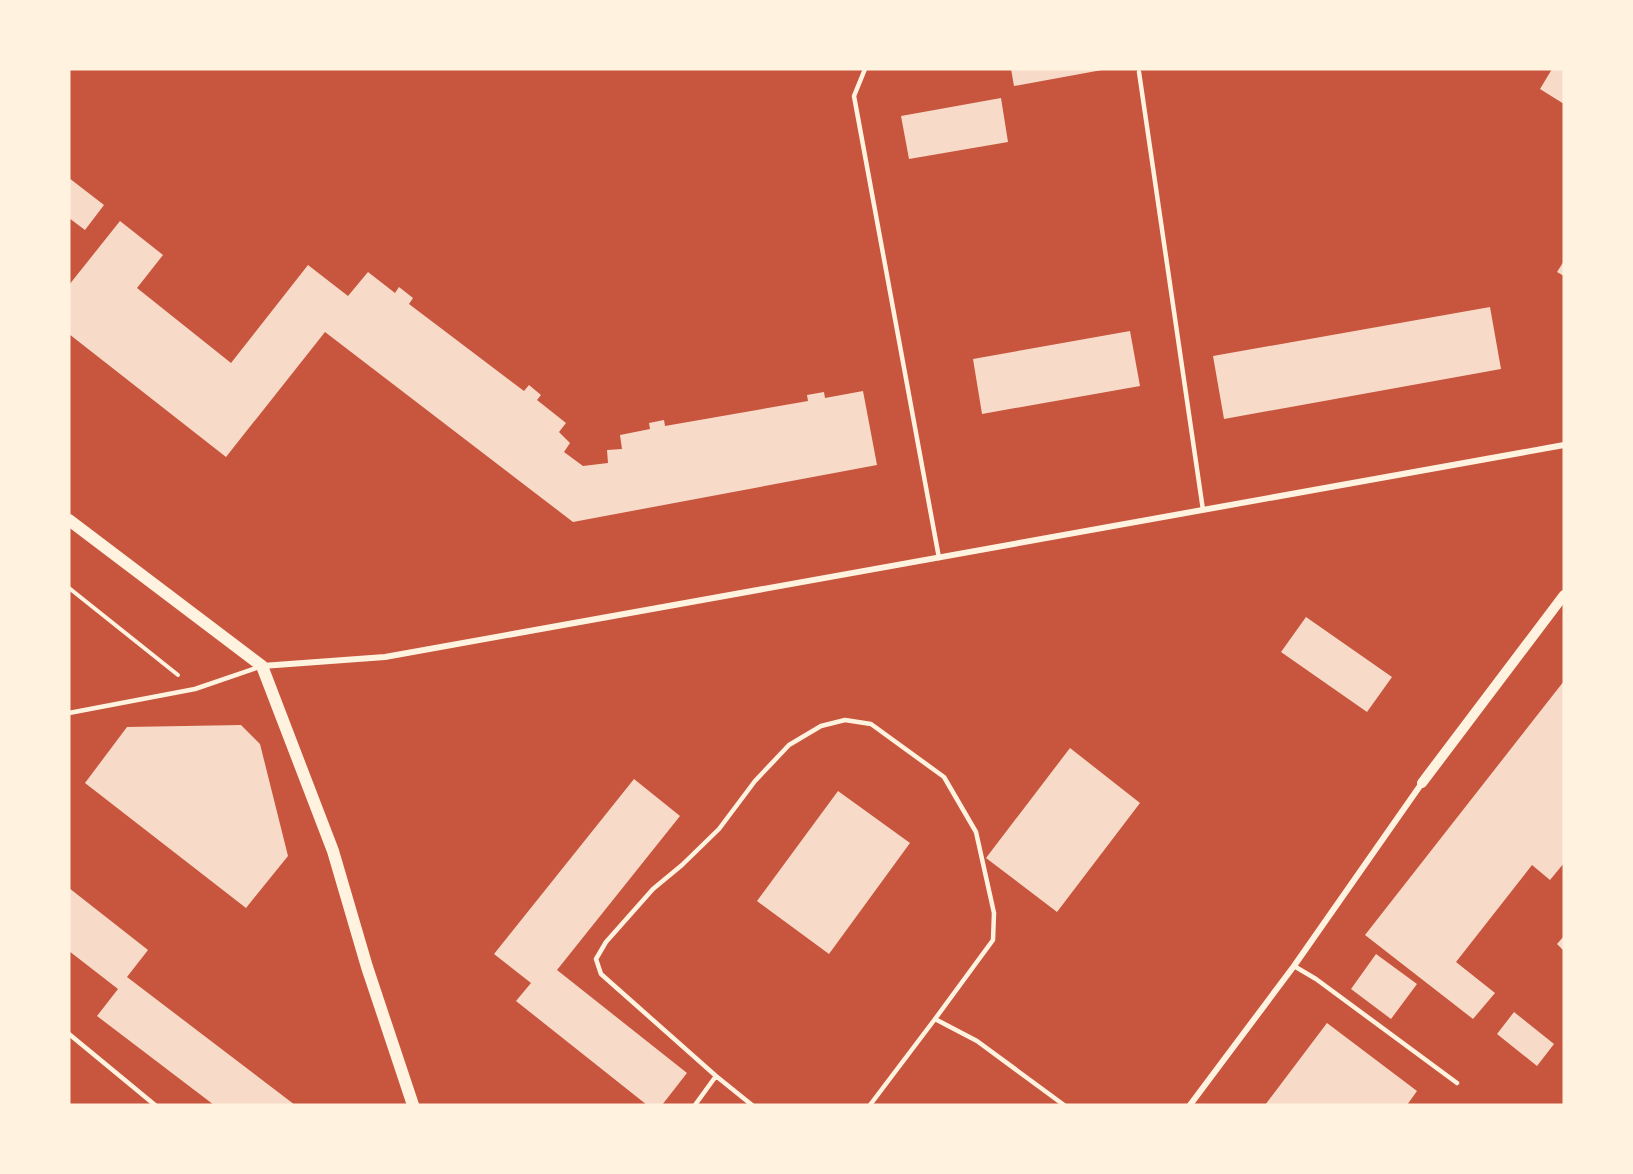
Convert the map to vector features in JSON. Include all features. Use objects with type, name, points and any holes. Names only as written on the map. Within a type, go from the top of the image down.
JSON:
[{"type":"main road","points":[[69,520],[261,666],[333,851],[367,967],[413,1105]]},
{"type":"street","points":[[261,666],[385,657],[1564,445]]},
{"type":"street","points":[[1190,1105],[1294,966],[1422,783],[1564,594]]},
{"type":"lane","points":[[865,69],[854,96],[939,558]]},
{"type":"lane","points":[[1139,72],[1203,510]]},
{"type":"lane","points":[[69,713],[195,689],[261,666]]},
{"type":"lane","points":[[752,1105],[601,974],[596,959],[606,942],[653,888],[682,865],[719,829],[755,781],[789,746],[821,726],[845,720],[871,724],[944,777],[976,832],[994,913],[993,940],[870,1105]]},
{"type":"lane","points":[[1294,966],[1316,979],[1458,1083]]},
{"type":"lane","points":[[935,1019],[978,1041],[1064,1105]]},
{"type":"lane","points":[[69,1034],[155,1105]]},
{"type":"lane","points":[[695,1105],[716,1076]]},
{"type":"path","points":[[69,588],[195,689]]},
{"type":"building","points":[[1011,69],[1101,69],[1102,70],[1014,86]]},
{"type":"building","points":[[1552,69],[1564,69],[1564,104],[1540,89]]},
{"type":"building","points":[[1001,98],[1008,142],[909,159],[901,116]]},
{"type":"building","points":[[69,178],[104,205],[85,230],[69,218]]},
{"type":"building","points":[[120,221],[163,255],[137,288],[231,363],[308,265],[348,296],[368,272],[395,293],[399,287],[413,298],[409,304],[524,391],[529,385],[541,395],[537,400],[566,423],[559,432],[570,443],[564,452],[583,466],[608,463],[607,450],[622,449],[620,435],[650,429],[649,423],[664,420],[665,426],[808,401],[807,395],[824,392],[825,398],[863,391],[877,465],[573,522],[325,332],[226,457],[69,334],[69,285]]},
{"type":"building","points":[[1564,261],[1564,276],[1557,272]]},
{"type":"building","points":[[1490,307],[1501,369],[1224,419],[1213,356]]},
{"type":"building","points":[[1130,331],[1140,386],[982,414],[973,359]]},
{"type":"building","points":[[1306,617],[1392,677],[1367,712],[1281,652]]},
{"type":"building","points":[[1564,681],[1564,863],[1550,880],[1532,865],[1456,962],[1495,993],[1473,1019],[1365,935]]},
{"type":"building","points":[[241,725],[260,744],[288,856],[246,908],[85,783],[127,727]]},
{"type":"building","points":[[1070,748],[1140,803],[1057,912],[986,858]]},
{"type":"building","points":[[634,779],[680,816],[557,970],[687,1073],[662,1105],[647,1105],[516,1001],[531,983],[494,954]]},
{"type":"building","points":[[838,791],[910,843],[829,954],[757,901]]},
{"type":"building","points":[[69,888],[148,950],[127,977],[295,1105],[214,1105],[97,1016],[118,989],[69,951]]},
{"type":"building","points":[[1564,936],[1564,951],[1557,944]]},
{"type":"building","points":[[1376,954],[1417,984],[1391,1019],[1351,989]]},
{"type":"building","points":[[1514,1012],[1554,1044],[1537,1066],[1497,1034]]},
{"type":"building","points":[[1327,1023],[1417,1091],[1407,1105],[1265,1105]]}]
